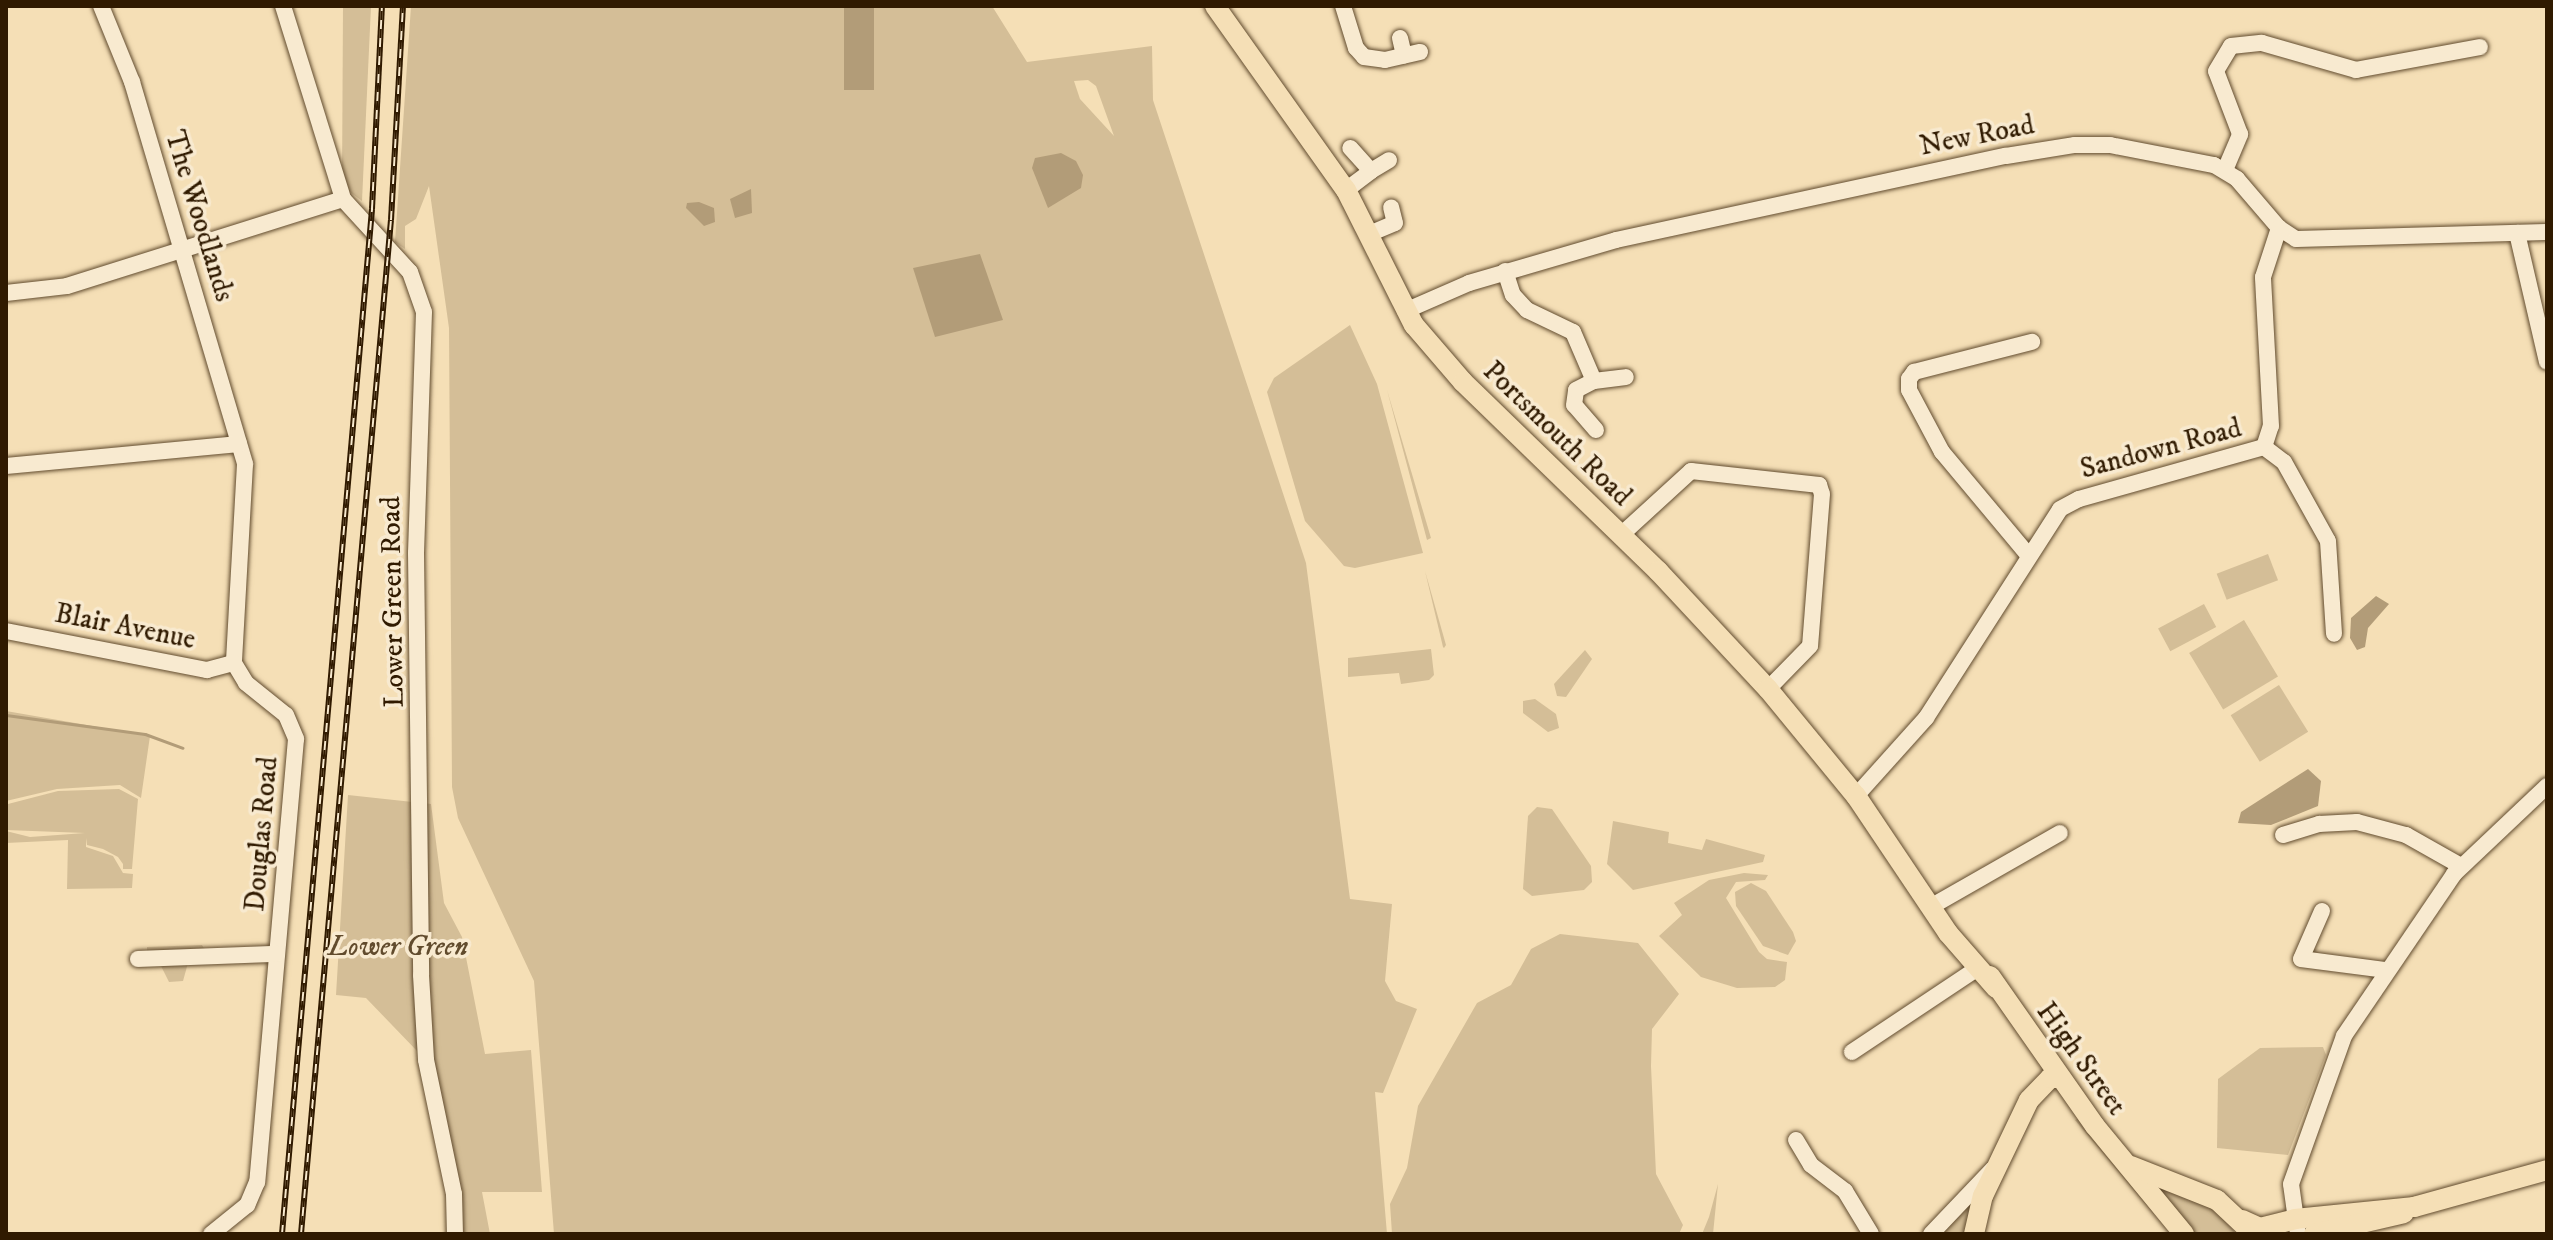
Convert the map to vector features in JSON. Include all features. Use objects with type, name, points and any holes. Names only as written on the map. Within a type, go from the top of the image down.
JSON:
[{"type":"main road","name":"Portsmouth Road","points":[[1222,8],[1346,190],[1405,311],[1463,382],[1621,535],[1768,689],[1856,796],[1935,905]]},
{"type":"main road","name":"High Street","points":[[1935,905],[1975,970],[1996,988]]},
{"type":"main road","name":"High Street","points":[[1935,905],[2040,1052],[2184,1234]]},
{"type":"main road","points":[[1974,1234],[1996,1166],[2029,1100],[2040,1052]]},
{"type":"main road","points":[[2029,1100],[2050,1078],[2060,1078]]},
{"type":"main road","points":[[2124,1162],[2217,1200],[2246,1227],[2260,1228],[2296,1227],[2414,1207],[2547,1170]]},
{"type":"main road","points":[[2314,1234],[2381,1222],[2414,1207]]},
{"type":"street","name":"The Woodlands","points":[[101,6],[128,70],[239,444]]},
{"type":"street","name":"Lower Green Road","points":[[283,6],[343,199],[410,272],[424,312],[416,553],[421,975],[426,1060],[452,1186],[455,1234]]},
{"type":"street","points":[[1343,6],[1356,48],[1364,57],[1375,61],[1412,54],[1400,38]]},
{"type":"street","points":[[2471,54],[2356,70],[2262,43],[2231,46],[2216,71],[2240,134],[2225,170],[2279,228],[2296,239],[2315,241],[2547,232]]},
{"type":"street","name":"New Road","points":[[1405,311],[1505,271],[1686,224],[2054,147],[2110,145],[2225,170]]},
{"type":"street","points":[[1350,148],[1371,171]]},
{"type":"street","points":[[1346,190],[1389,160]]},
{"type":"street","points":[[6,293],[67,286],[343,199]]},
{"type":"street","points":[[1369,234],[1395,223],[1391,207]]},
{"type":"street","name":"Sandown Road","points":[[1856,796],[1926,718],[2029,556],[2067,503],[2264,447],[2271,426],[2263,277],[2279,228]]},
{"type":"street","points":[[2517,233],[2547,362]]},
{"type":"street","points":[[1505,271],[1513,295],[1527,310],[1562,323],[1587,340],[1594,381]]},
{"type":"street","points":[[2029,556],[1942,452],[1909,390],[1909,379],[1914,372],[2032,342]]},
{"type":"street","points":[[1596,430],[1573,398],[1594,381],[1626,377]]},
{"type":"street","points":[[6,466],[239,444],[246,473],[232,637],[234,663]]},
{"type":"street","points":[[2264,447],[2284,462],[2328,541],[2325,616],[2334,634]]},
{"type":"street","points":[[1621,535],[1691,471],[1819,485],[1816,614],[1810,646],[1768,689]]},
{"type":"street","name":"Blair Avenue","points":[[6,631],[207,670],[234,663]]},
{"type":"street","name":"Douglas Road","points":[[211,1234],[247,1205],[257,1182],[296,739],[286,715],[246,683],[234,663]]},
{"type":"street","points":[[2296,1227],[2293,1178],[2341,1044],[2386,970],[2461,866],[2547,786]]},
{"type":"street","points":[[2283,835],[2319,824],[2357,822],[2406,835],[2461,866]]},
{"type":"street","points":[[1935,905],[2060,833]]},
{"type":"street","points":[[2322,911],[2297,959],[2386,970]]},
{"type":"street","points":[[138,959],[277,954]]},
{"type":"street","points":[[1852,1052],[1975,970]]},
{"type":"street","points":[[1796,1140],[1811,1165],[1845,1191],[1871,1234]]},
{"type":"street","points":[[1931,1234],[1996,1166]]},
{"type":"green space","points":[[343,6],[371,6],[362,201],[342,186]]},
{"type":"green space","points":[[411,6],[992,6],[1027,62],[1152,46],[1153,100],[1306,563],[1350,899],[1392,904],[1385,981],[1396,1001],[1417,1009],[1383,1093],[1375,1092],[1387,1234],[554,1234],[534,981],[458,818],[452,787],[449,328],[429,186],[416,219],[405,226],[405,249],[395,242]],"holes":[[[1088,80],[1096,86],[1114,136],[1080,99],[1074,81]]]},
{"type":"green space","points":[[1350,325],[1377,384],[1423,553],[1355,568],[1344,566],[1305,521],[1267,392],[1274,378]]},
{"type":"green space","points":[[1387,390],[1431,538],[1427,540]]},
{"type":"green space","points":[[2268,554],[2278,580],[2227,600],[2217,574]]},
{"type":"green space","points":[[1425,571],[1446,645],[1444,648],[1443,647]]},
{"type":"green space","points":[[2204,604],[2216,627],[2170,651],[2158,628]]},
{"type":"green space","points":[[2244,620],[2278,677],[2223,710],[2189,653]]},
{"type":"green space","points":[[1431,649],[1434,675],[1429,680],[1401,684],[1399,673],[1348,677],[1348,658]]},
{"type":"green space","points":[[1585,650],[1592,659],[1566,697],[1557,696],[1554,684]]},
{"type":"green space","points":[[2279,685],[2308,732],[2260,762],[2231,715]]},
{"type":"green space","points":[[1535,699],[1556,714],[1559,728],[1548,732],[1523,713],[1523,701]]},
{"type":"green space","points":[[6,711],[150,736],[141,798],[120,785],[57,789],[6,801]]},
{"type":"green space","points":[[119,789],[138,799],[132,869],[123,869],[118,857],[87,845],[86,838],[86,847],[113,856],[123,873],[133,874],[132,888],[67,889],[68,840],[6,843],[6,831],[30,837],[85,833],[6,830],[8,804],[58,791]]},
{"type":"green space","name":"Lower Green","points":[[348,795],[431,804],[444,903],[462,937],[485,1054],[531,1050],[542,1192],[482,1192],[490,1234],[462,1234],[418,1052],[366,998],[336,995]]},
{"type":"green space","points":[[1537,807],[1552,809],[1591,866],[1592,882],[1584,890],[1532,896],[1523,889],[1528,816]]},
{"type":"green space","points":[[1613,821],[1669,832],[1668,843],[1702,850],[1706,839],[1765,855],[1763,862],[1633,890],[1607,864]]},
{"type":"green space","points":[[1744,873],[1768,875],[1765,880],[1736,882],[1726,898],[1759,952],[1767,959],[1787,962],[1785,980],[1775,987],[1737,988],[1701,977],[1659,936],[1682,915],[1674,903],[1709,880]]},
{"type":"green space","points":[[1751,883],[1766,891],[1793,932],[1796,941],[1788,955],[1763,946],[1736,906],[1735,892]]},
{"type":"green space","points":[[1560,934],[1638,943],[1679,994],[1652,1029],[1651,1066],[1656,1174],[1683,1225],[1679,1234],[1392,1234],[1390,1204],[1407,1168],[1418,1106],[1477,1003],[1511,985],[1531,949]]},
{"type":"green space","points":[[202,945],[205,950],[188,963],[183,981],[169,982],[160,964],[147,955],[147,947]]},
{"type":"green space","points":[[2323,1047],[2326,1055],[2288,1155],[2217,1148],[2218,1079],[2260,1048]]},
{"type":"green space","points":[[2079,1118],[2154,1211],[2154,1214],[2075,1120]]},
{"type":"green space","points":[[1984,1181],[1968,1234],[1936,1234]]},
{"type":"green space","points":[[1718,1184],[1713,1234],[1702,1234],[1709,1217]]},
{"type":"green space","points":[[2162,1187],[2220,1212],[2236,1234],[2196,1234],[2158,1193]]},
{"type":"shaded area","points":[[844,6],[874,6],[874,90],[844,90]]},
{"type":"shaded area","points":[[1061,153],[1076,161],[1083,175],[1081,188],[1048,208],[1032,168],[1035,158]]},
{"type":"shaded area","points":[[751,189],[752,213],[735,218],[730,199]]},
{"type":"shaded area","points":[[699,202],[714,208],[715,222],[704,226],[686,208],[687,203]]},
{"type":"shaded area","points":[[980,254],[1003,320],[935,337],[913,268]]},
{"type":"shaded area","points":[[2376,596],[2389,604],[2368,628],[2365,647],[2357,650],[2350,638],[2351,618]]},
{"type":"shaded area","points":[[2308,769],[2321,781],[2318,806],[2271,825],[2238,823],[2241,812]]},
{"type":"waterway","points":[[6,715],[145,734],[183,748]]},
{"type":"railway","points":[[282,1234],[372,209],[382,6]]},
{"type":"railway","points":[[301,1234],[391,220],[403,6]]}]
